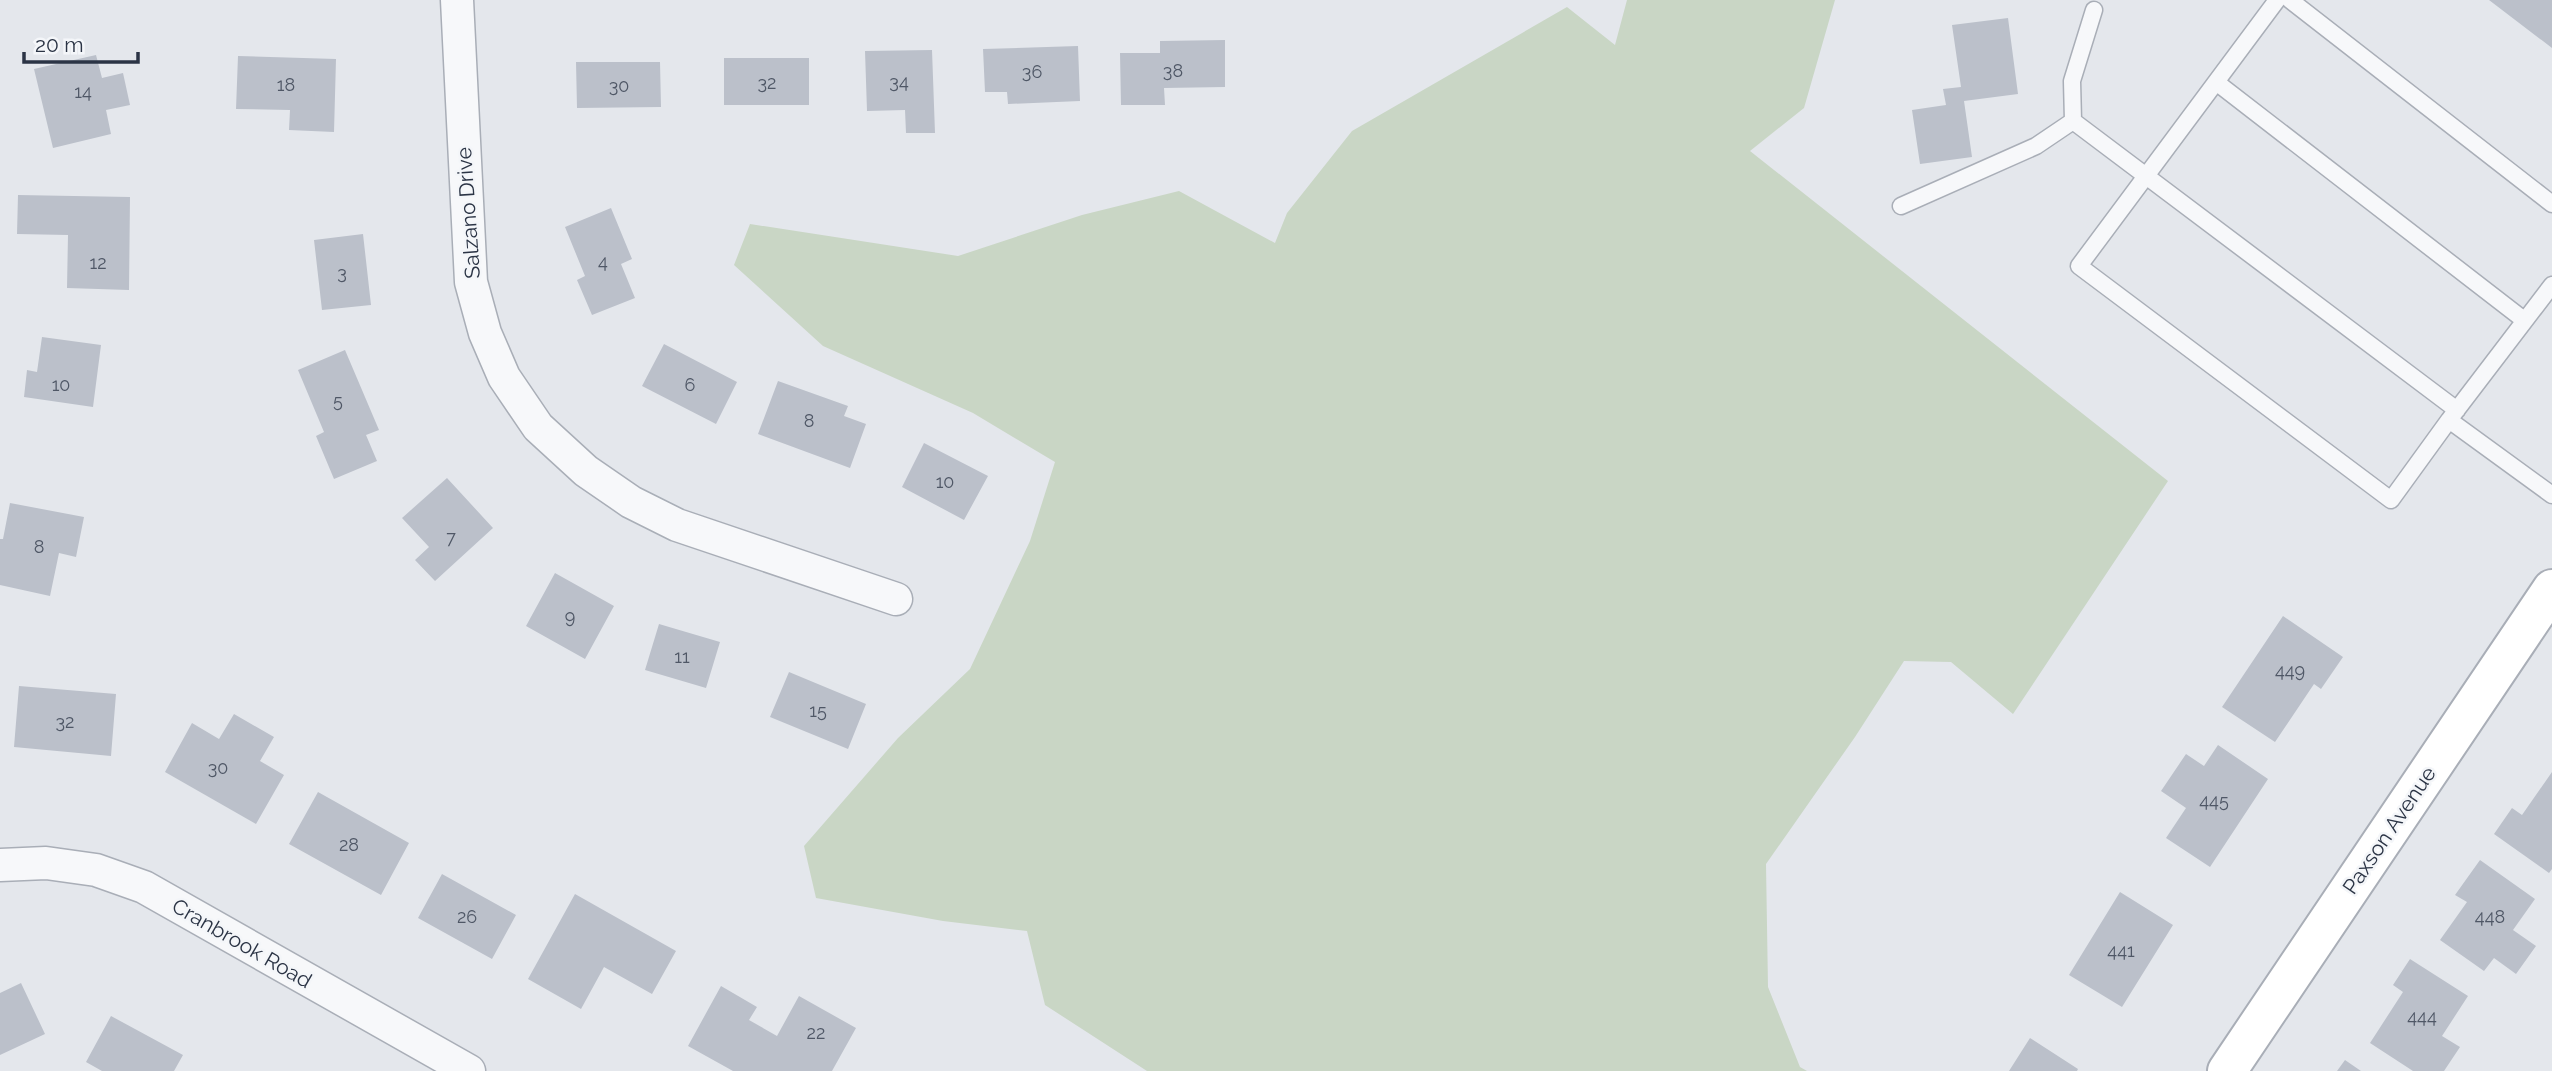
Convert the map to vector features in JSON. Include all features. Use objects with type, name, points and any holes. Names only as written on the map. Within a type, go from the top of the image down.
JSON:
[{"type":"street","name":"Salzano Drive","points":[[457,0],[471,282],[485,333],[504,377],[538,428],[586,471],[631,502],[677,525],[896,599]]},
{"type":"street","name":"Paxson Avenue","points":[[2227,1071],[2552,589]]},
{"type":"street","name":"Cranbrook Road","points":[[0,865],[46,863],[96,870],[144,887],[469,1071]]},
{"type":"lane","points":[[2277,0],[2079,266],[2391,500],[2552,285]]},
{"type":"lane","points":[[2290,0],[2552,204]]},
{"type":"lane","points":[[2073,121],[2072,81],[2094,10]]},
{"type":"lane","points":[[2216,82],[2524,320]]},
{"type":"lane","points":[[2073,121],[2453,415],[2552,495]]},
{"type":"lane","points":[[1901,206],[2036,146],[2073,121]]},
{"type":"green space","points":[[1627,0],[1835,0],[1804,108],[1750,151],[2168,481],[2013,714],[1951,662],[1904,661],[1855,737],[1766,864],[1768,987],[1800,1067],[1807,1071],[1147,1071],[1045,1005],[1027,931],[943,921],[816,898],[804,846],[898,738],[970,669],[1030,541],[1055,462],[973,413],[823,346],[734,265],[750,224],[958,256],[1082,215],[1179,191],[1275,243],[1287,213],[1352,131],[1567,7],[1615,45]]},
{"type":"building","points":[[2489,0],[2552,0],[2552,48]]},
{"type":"building","points":[[2008,18],[2018,94],[1964,101],[1972,157],[1920,164],[1912,110],[1946,105],[1943,89],[1961,87],[1952,25]]},
{"type":"building","points":[[1225,40],[1225,87],[1164,88],[1165,105],[1121,105],[1120,53],[1160,53],[1160,41]]},
{"type":"building","points":[[1078,46],[1080,101],[1008,104],[1007,92],[985,92],[983,49]]},
{"type":"building","points":[[932,50],[935,133],[906,133],[905,110],[867,111],[865,51]]},
{"type":"building","points":[[96,55],[102,78],[123,73],[130,105],[106,110],[111,134],[53,148],[34,69]]},
{"type":"building","points":[[238,56],[336,59],[334,132],[289,130],[290,110],[236,109]]},
{"type":"building","points":[[724,58],[809,58],[809,105],[724,105]]},
{"type":"building","points":[[576,62],[660,62],[661,107],[577,108]]},
{"type":"building","points":[[18,195],[130,197],[129,290],[67,288],[68,235],[17,234]]},
{"type":"building","points":[[611,208],[632,259],[621,264],[635,298],[592,315],[577,280],[585,276],[565,227]]},
{"type":"building","points":[[363,234],[371,305],[322,310],[314,240]]},
{"type":"building","points":[[42,337],[101,345],[93,407],[24,397],[27,370],[37,372]]},
{"type":"building","points":[[664,344],[737,382],[716,424],[642,386]]},
{"type":"building","points":[[345,350],[379,430],[366,435],[377,461],[334,479],[316,436],[324,432],[298,370]]},
{"type":"building","points":[[778,381],[848,406],[844,416],[866,424],[850,468],[758,434]]},
{"type":"building","points":[[924,443],[988,476],[964,520],[902,487]]},
{"type":"building","points":[[447,478],[493,528],[435,581],[415,560],[429,547],[402,518]]},
{"type":"building","points":[[10,503],[84,517],[76,557],[59,553],[50,596],[0,585],[0,539],[3,539]]},
{"type":"building","points":[[555,573],[614,606],[585,659],[526,626]]},
{"type":"building","points":[[2283,616],[2343,657],[2321,689],[2314,684],[2275,742],[2222,707]]},
{"type":"building","points":[[659,624],[720,642],[706,688],[645,670]]},
{"type":"building","points":[[789,672],[866,704],[848,749],[770,717]]},
{"type":"building","points":[[19,686],[116,694],[111,756],[14,747]]},
{"type":"building","points":[[234,714],[274,737],[260,761],[284,775],[256,824],[165,772],[192,723],[219,739]]},
{"type":"building","points":[[2218,745],[2268,779],[2210,867],[2166,838],[2186,808],[2161,791],[2186,754],[2204,766]]},
{"type":"building","points":[[2552,772],[2552,869],[2549,873],[2494,834],[2512,808],[2522,815]]},
{"type":"building","points":[[318,792],[409,843],[381,895],[289,844]]},
{"type":"building","points":[[2480,860],[2535,899],[2513,930],[2536,946],[2516,974],[2494,958],[2484,971],[2440,940],[2467,902],[2455,895]]},
{"type":"building","points":[[442,874],[516,915],[492,959],[418,918]]},
{"type":"building","points":[[2120,892],[2173,925],[2122,1007],[2069,975]]},
{"type":"building","points":[[575,894],[676,951],[652,994],[604,967],[581,1009],[528,979]]},
{"type":"building","points":[[2410,959],[2468,996],[2442,1036],[2460,1047],[2444,1071],[2413,1071],[2370,1043],[2403,992],[2393,985]]},
{"type":"building","points":[[21,983],[45,1034],[0,1055],[0,993]]},
{"type":"building","points":[[721,986],[757,1007],[749,1020],[777,1036],[799,996],[856,1028],[832,1071],[733,1071],[688,1046]]},
{"type":"building","points":[[111,1016],[183,1055],[174,1071],[102,1071],[86,1062]]},
{"type":"building","points":[[2030,1038],[2078,1069],[2077,1071],[2009,1071]]},
{"type":"building","points":[[2345,1060],[2361,1071],[2337,1071]]}]
